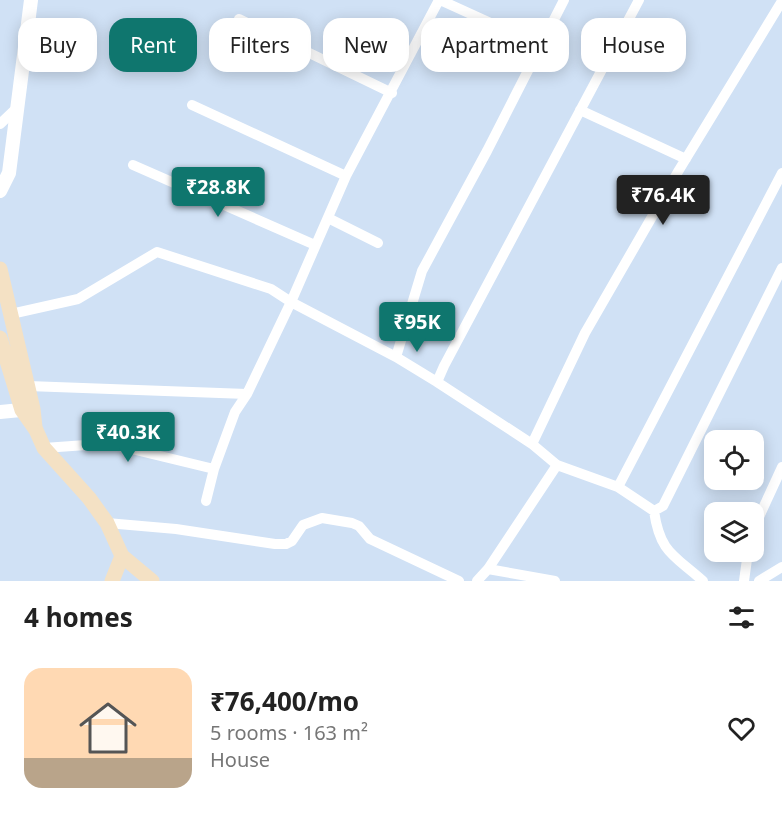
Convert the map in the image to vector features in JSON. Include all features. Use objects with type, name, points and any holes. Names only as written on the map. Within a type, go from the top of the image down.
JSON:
[{"type":"main road","points":[[0,269],[28,386],[27,410]]},
{"type":"main road","points":[[0,338],[44,448],[89,498],[107,523],[122,556],[152,581]]},
{"type":"main road","points":[[112,581],[122,556]]},
{"type":"street","points":[[0,190],[9,174],[31,0]]},
{"type":"street","points":[[207,501],[214,469],[235,412],[247,394],[291,302],[346,176],[440,0],[480,18]]},
{"type":"street","points":[[396,357],[422,270],[488,150],[564,0]]},
{"type":"street","points":[[437,382],[639,0]]},
{"type":"street","points":[[532,444],[585,333],[686,159],[782,1]]},
{"type":"street","points":[[311,54],[392,93]]},
{"type":"street","points":[[192,105],[346,176]]},
{"type":"street","points":[[0,124],[19,106]]},
{"type":"street","points":[[580,110],[686,159]]},
{"type":"street","points":[[133,165],[315,245]]},
{"type":"street","points":[[618,487],[782,173]]},
{"type":"street","points":[[328,218],[378,243]]},
{"type":"street","points":[[11,314],[78,299],[157,252],[271,289],[437,382],[532,444],[557,465],[618,487],[654,511],[657,530],[666,550],[703,581]]},
{"type":"street","points":[[654,511],[663,506],[782,268]]},
{"type":"street","points":[[28,386],[247,394]]},
{"type":"street","points":[[0,412],[27,410]]},
{"type":"street","points":[[44,448],[115,445],[214,469]]},
{"type":"street","points":[[477,581],[488,569],[557,465]]},
{"type":"street","points":[[764,506],[782,467]]},
{"type":"street","points":[[107,523],[286,544],[292,541],[303,525],[330,518],[359,526],[370,539],[459,581]]},
{"type":"street","points":[[744,581],[747,562]]},
{"type":"street","points":[[765,579],[782,567]]},
{"type":"street","points":[[488,569],[555,581]]}]
